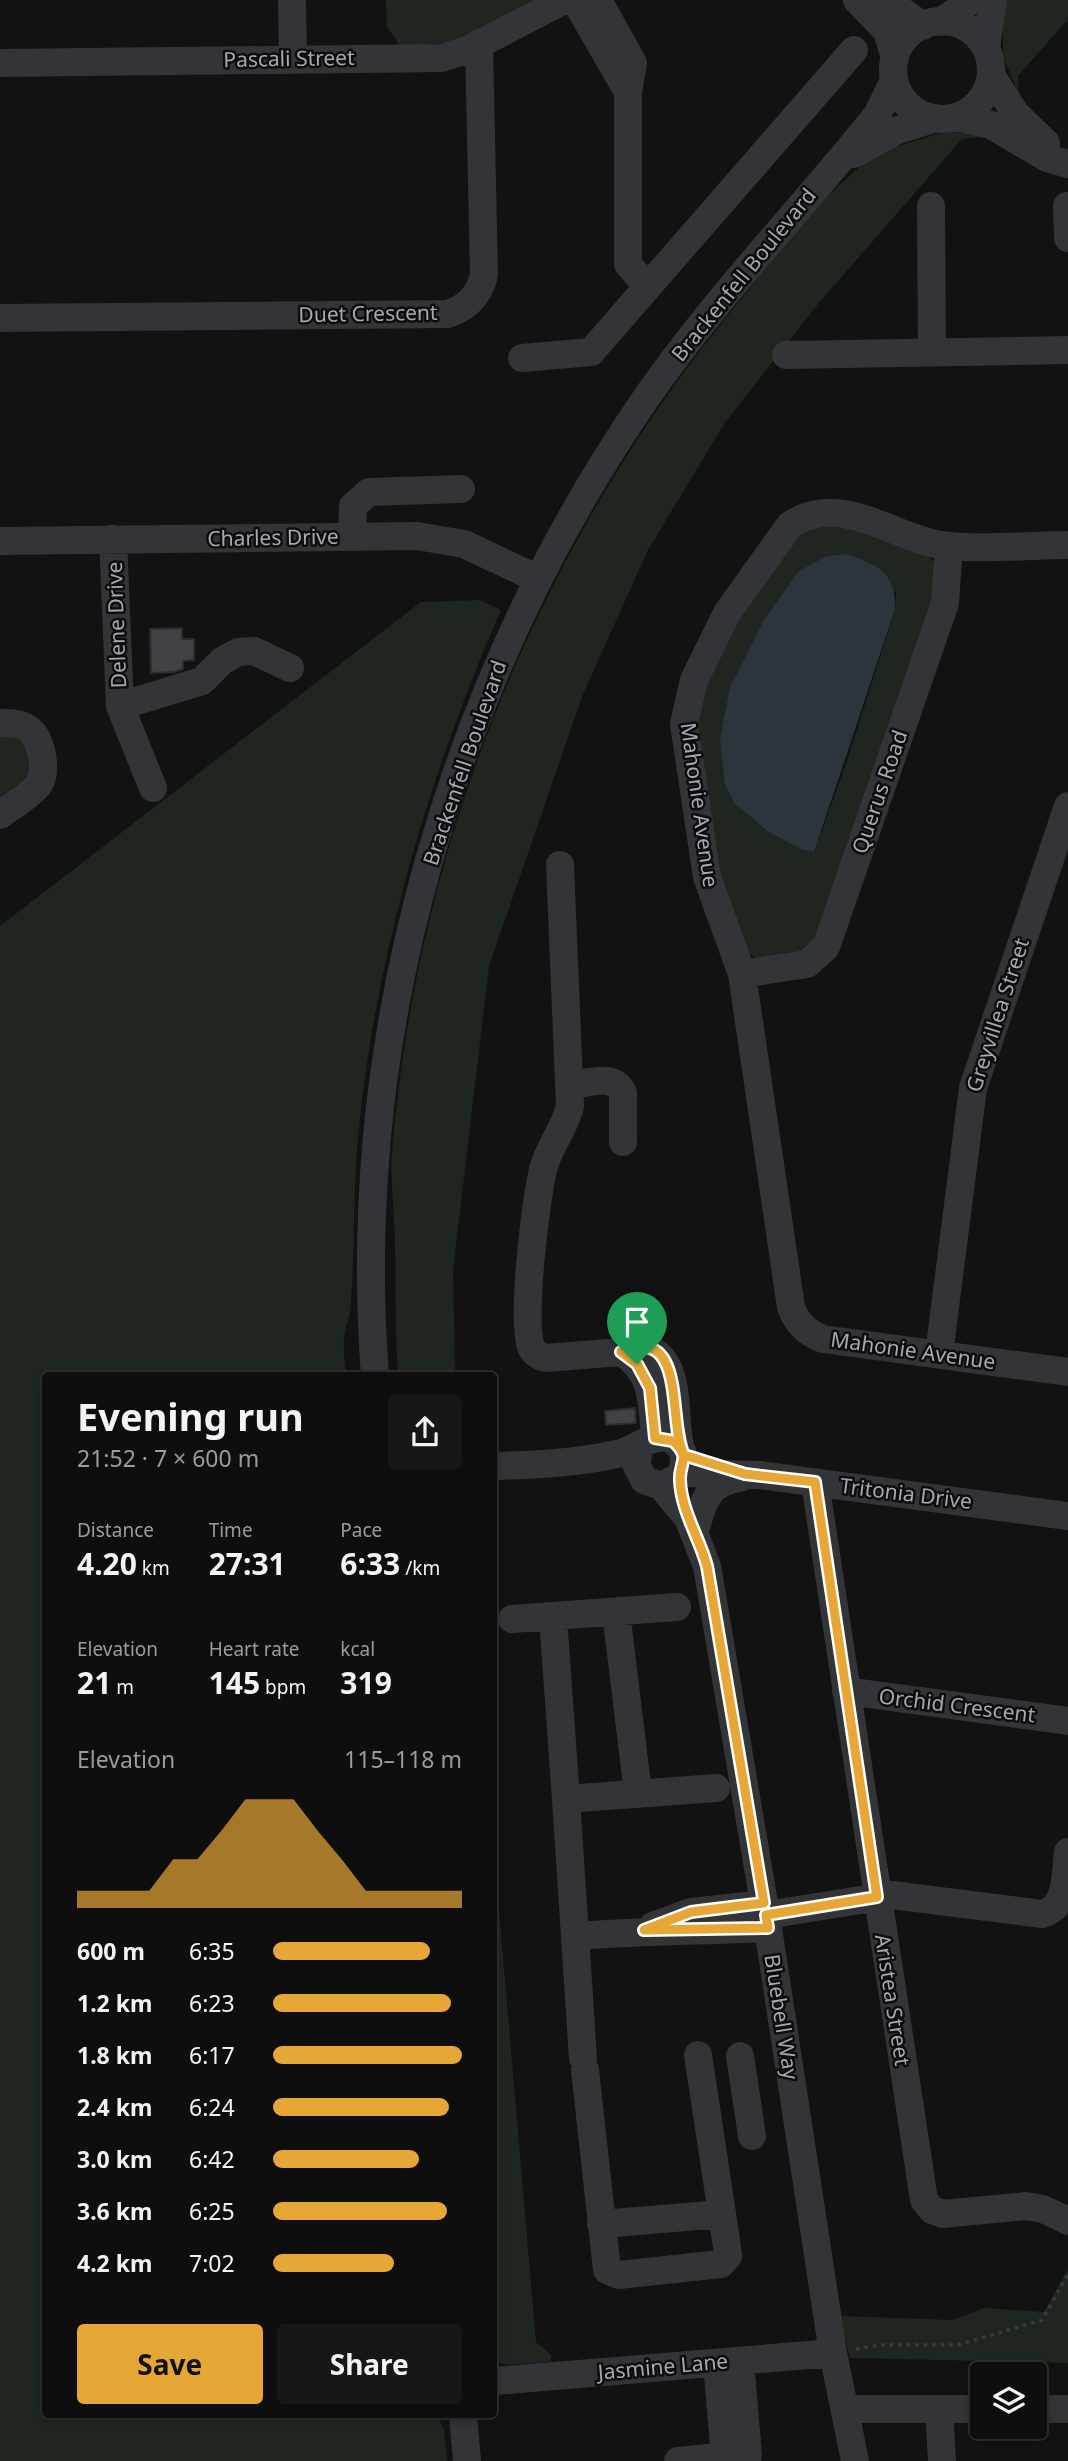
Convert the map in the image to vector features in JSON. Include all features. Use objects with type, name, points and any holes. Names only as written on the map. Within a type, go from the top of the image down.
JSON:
[{"type":"street","points":[[292,0],[293,59]]},
{"type":"street","name":"Pascali Street","points":[[0,63],[442,58],[479,43],[564,0]]},
{"type":"street","points":[[575,0],[628,92]]},
{"type":"street","points":[[597,0],[634,63],[628,92],[628,264],[639,277],[652,281]]},
{"type":"street","points":[[857,0],[887,31],[895,69],[909,106],[946,118],[991,125],[1047,158],[1068,164]]},
{"type":"street","points":[[886,0],[932,24],[967,29],[1023,123],[1048,146],[1068,156]]},
{"type":"street","points":[[895,69],[903,42],[972,0]]},
{"type":"street","points":[[946,118],[980,101],[988,62],[993,0]]},
{"type":"street","name":"Duet Crescent","points":[[0,318],[447,314],[466,306],[479,292],[484,275],[479,43]]},
{"type":"street","points":[[522,358],[591,352],[854,50]]},
{"type":"street","name":"Brackenfell Boulevard","points":[[375,1372],[371,1246],[382,1099],[405,959],[426,873],[464,754],[501,660],[538,579],[587,488],[647,397],[718,301],[877,115],[895,69]]},
{"type":"street","name":"Brackenfell Boulevard","points":[[834,166],[895,131],[946,118]]},
{"type":"street","points":[[931,206],[932,353]]},
{"type":"street","points":[[1067,206],[1068,238]]},
{"type":"street","points":[[786,355],[1068,350]]},
{"type":"street","points":[[352,537],[353,506],[369,492],[461,489]]},
{"type":"street","name":"Mahonie Avenue","points":[[1068,545],[949,547],[913,539],[879,523],[845,513],[819,512],[802,517],[790,526],[727,613],[694,680],[684,724],[707,877],[742,974],[794,1315],[805,1330],[823,1339],[1068,1372]]},
{"type":"street","name":"Charles Drive","points":[[0,541],[439,538],[464,544],[538,579]]},
{"type":"street","name":"Delene Drive","points":[[113,540],[120,706],[153,788]]},
{"type":"street","name":"Querus Road","points":[[742,974],[807,964],[826,947],[945,603],[949,547]]},
{"type":"street","points":[[120,706],[202,681],[222,661],[239,652],[254,651],[290,668]]},
{"type":"street","points":[[0,723],[25,726],[33,733],[38,743],[43,777],[38,786],[0,815]]},
{"type":"street","name":"Greyvillea Street","points":[[939,1354],[973,1088],[1068,806]]},
{"type":"street","points":[[560,865],[571,1085],[567,1121],[551,1150],[541,1179],[527,1317],[530,1343],[536,1355],[545,1358],[621,1352],[637,1364],[647,1379],[666,1463],[692,1525]]},
{"type":"street","points":[[571,1085],[607,1080],[621,1087],[624,1093],[623,1142]]},
{"type":"street","name":"Tritonia Drive","points":[[497,1466],[558,1464],[619,1454],[666,1463],[1068,1516]]},
{"type":"street","points":[[692,1525],[705,1495],[712,1488],[725,1480],[752,1474]]},
{"type":"street","name":"Aristea Street","points":[[815,1482],[924,2200],[932,2210],[943,2214],[1026,2206],[1043,2208],[1068,2221]]},
{"type":"street","name":"Bluebell Way","points":[[692,1525],[707,1566],[766,1915],[833,2353],[855,2461]]},
{"type":"street","points":[[512,1619],[677,1607]]},
{"type":"street","points":[[615,1612],[638,1793]]},
{"type":"street","points":[[552,1617],[584,2064],[607,2270],[619,2275],[726,2261],[722,2214],[698,2055]]},
{"type":"street","name":"Orchid Crescent","points":[[846,1691],[1068,1721]]},
{"type":"street","points":[[566,1799],[716,1788]]},
{"type":"street","points":[[576,1936],[644,1930],[691,1912],[766,1915],[892,1895],[1042,1914],[1054,1909],[1062,1897],[1068,1853]]},
{"type":"street","points":[[709,2126],[751,2128],[740,2056]]},
{"type":"street","points":[[601,2224],[722,2214]]},
{"type":"street","name":"Jasmine Lane","points":[[497,2381],[833,2353]]},
{"type":"street","points":[[678,2461],[746,2457],[728,2362]]},
{"type":"street","points":[[846,2409],[970,2409]]},
{"type":"street","points":[[939,2409],[942,2461]]},
{"type":"street","points":[[1047,2409],[1068,2409]]},
{"type":"street","points":[[463,2418],[467,2461]]},
{"type":"path","points":[[833,2353],[880,2345],[958,2345],[1042,2320],[1068,2274]]},
{"type":"shaded area","points":[[386,0],[537,0],[454,42],[398,47],[387,27]]},
{"type":"shaded area","points":[[1003,0],[1068,0],[1068,19],[1018,76],[1019,95],[1003,56]]},
{"type":"shaded area","points":[[959,132],[982,137],[962,139],[818,304],[724,424],[648,550],[583,694],[489,966],[453,1270],[455,1372],[398,1372],[392,1153],[405,1039],[428,927],[458,816],[497,708],[544,604],[598,503],[660,406],[728,315],[805,220],[848,177],[896,142],[899,146],[937,134]]},
{"type":"shaded area","points":[[839,523],[926,553],[937,565],[941,581],[813,950],[755,958],[750,954],[725,906],[692,722],[724,638],[786,543],[806,529]],"holes":[[[896,591],[895,610],[845,767],[814,852],[807,851],[745,812],[725,785]]]},
{"type":"shaded area","points":[[845,554],[882,571],[892,586],[895,609],[814,852],[803,850],[769,832],[734,803],[725,785],[720,740],[730,687],[764,620],[798,572],[824,557]]},
{"type":"shaded area","points":[[480,600],[501,610],[475,671],[430,795],[411,858],[380,986],[360,1117],[351,1307],[344,1344],[346,1372],[42,1372],[42,2418],[438,2418],[444,2429],[447,2461],[0,2461],[0,926],[421,602]]},
{"type":"shaded area","points":[[0,734],[22,737],[35,773],[0,806]]},
{"type":"shaded area","points":[[497,1887],[536,2342],[551,2355],[551,2362],[506,2365],[497,2361]]},
{"type":"shaded area","points":[[1068,2269],[1068,2363],[850,2358],[839,2316],[952,2320],[984,2308],[1044,2312]]},
{"type":"building","points":[[182,628],[182,639],[194,639],[194,660],[183,661],[183,669],[174,672],[151,673],[150,629]]},
{"type":"building","points":[[635,1408],[636,1423],[606,1425],[605,1411]]},
{"type":"route","points":[[637,1364],[621,1352],[633,1346],[644,1346],[657,1352],[669,1366],[672,1375],[674,1423],[684,1455],[745,1474],[815,1482],[877,1897],[766,1915],[768,1928],[693,1932],[644,1930],[691,1912],[764,1903],[707,1566],[702,1547],[688,1518],[679,1477],[685,1464],[684,1455],[673,1441],[664,1437],[655,1438],[650,1388],[637,1364]]}]
